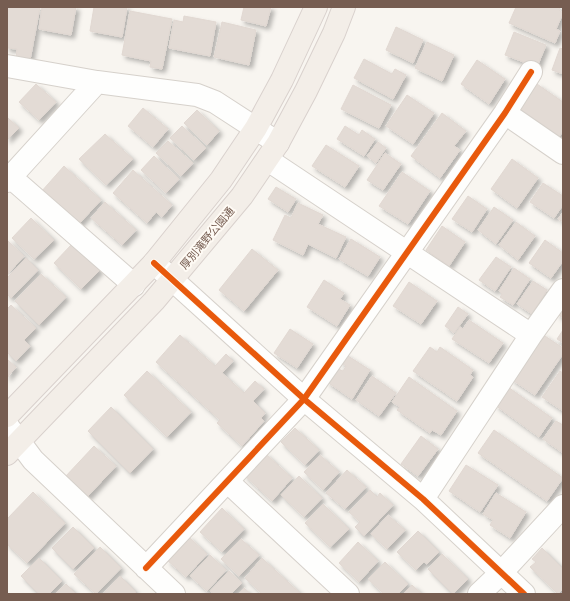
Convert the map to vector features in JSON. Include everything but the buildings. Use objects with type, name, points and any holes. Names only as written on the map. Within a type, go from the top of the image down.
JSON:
[{"type":"main road","points":[[7,416],[154,263],[221,180],[256,128],[282,80],[316,7]]},
{"type":"main road","name":"厚別滝野公園通","points":[[11,440],[154,301],[242,196],[273,151],[306,91],[334,33],[344,7]]},
{"type":"street","points":[[7,66],[97,82],[197,95],[215,102],[256,128],[273,151],[407,251],[531,335]]},
{"type":"street","points":[[146,568],[304,399],[504,113],[531,72]]},
{"type":"street","points":[[97,82],[8,177],[134,284]]},
{"type":"street","points":[[504,113],[563,153]]},
{"type":"street","points":[[154,263],[304,399],[423,499],[524,594]]},
{"type":"street","points":[[423,499],[531,335],[563,290]]},
{"type":"street","points":[[11,440],[174,594]]},
{"type":"street","points":[[228,482],[348,594]]},
{"type":"street","points":[[479,594],[501,573],[563,506]]},
{"type":"cycle path","points":[[146,568],[304,399],[505,113],[531,72]]},
{"type":"cycle path","points":[[154,263],[304,399],[423,499],[524,594]]}]
